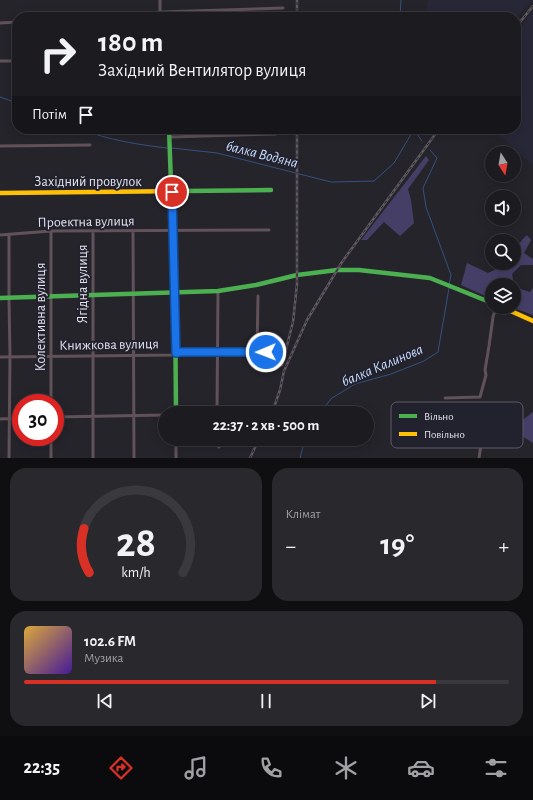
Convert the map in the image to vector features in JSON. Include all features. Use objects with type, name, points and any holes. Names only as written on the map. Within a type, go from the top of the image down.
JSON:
[{"type":"street","points":[[160,0],[160,12],[283,8]]},
{"type":"street","points":[[0,23],[12,22]]},
{"type":"street","points":[[0,62],[12,61]]},
{"type":"street","points":[[170,134],[175,292],[176,406]]},
{"type":"street","points":[[170,137],[276,134]]},
{"type":"street","points":[[0,146],[90,145]]},
{"type":"street","name":"Західний провулок","points":[[0,193],[272,190]]},
{"type":"street","name":"Проектна вулиця","points":[[0,235],[51,231],[269,230]]},
{"type":"street","name":"Колективна вулиця","points":[[50,394],[51,231]]},
{"type":"street","name":"Ягідна вулиця","points":[[93,231],[93,458]]},
{"type":"street","points":[[133,231],[134,458]]},
{"type":"street","points":[[9,234],[9,458]]},
{"type":"street","points":[[0,298],[218,291],[256,285],[297,275],[337,270],[359,270],[430,278],[485,300]]},
{"type":"street","points":[[218,291],[218,406]]},
{"type":"street","points":[[257,352],[258,296]]},
{"type":"street","points":[[445,398],[480,397],[486,375],[484,370],[494,314]]},
{"type":"street","points":[[519,314],[533,320]]},
{"type":"street","name":"Книжкова вулиця","points":[[0,357],[173,355],[180,352],[266,352]]},
{"type":"street","points":[[64,417],[158,415]]},
{"type":"street","points":[[0,419],[12,419]]},
{"type":"street","points":[[51,446],[51,458]]},
{"type":"street","points":[[176,446],[176,458]]},
{"type":"street","points":[[479,458],[480,448]]},
{"type":"shaded area","points":[[428,0],[533,0],[521,13],[427,12]]},
{"type":"shaded area","points":[[533,11],[533,165],[521,154],[521,146],[511,146],[498,134],[521,134],[521,27]]},
{"type":"shaded area","points":[[426,156],[429,160],[408,189],[414,223],[400,236],[384,222],[367,240],[361,240]]},
{"type":"shaded area","points":[[527,235],[531,240],[524,253],[533,259],[533,265],[521,265],[521,241]]},
{"type":"shaded area","points":[[467,263],[488,273],[494,270],[516,270],[512,274],[513,278],[485,278],[485,296],[461,285]]},
{"type":"shaded area","points":[[533,288],[533,315],[521,311],[521,289],[530,292]]},
{"type":"shaded area","points":[[533,412],[533,443],[523,437],[523,420]]},
{"type":"waterway","name":"балка Калинова","points":[[400,12],[401,0]]},
{"type":"waterway","name":"балка Водяна","points":[[0,97],[12,101]]},
{"type":"waterway","name":"балка Водяна","points":[[95,134],[135,144],[167,148]]},
{"type":"waterway","name":"балка Водяна","points":[[172,148],[217,153],[331,182],[374,181],[394,163],[411,134]]},
{"type":"waterway","name":"балка Калинова","points":[[417,134],[422,141]]},
{"type":"waterway","name":"балка Калинова","points":[[430,150],[437,158],[423,188],[426,207],[451,275],[449,285]]},
{"type":"waterway","name":"балка Калинова","points":[[325,406],[332,398],[355,384],[391,374],[424,361],[438,352],[449,288]]},
{"type":"waterway","name":"балка Калинова","points":[[300,458],[303,446]]},
{"type":"railway","points":[[297,0],[297,12]]},
{"type":"railway","points":[[521,21],[533,6]]},
{"type":"railway","points":[[282,365],[293,322],[297,284],[297,134]]},
{"type":"railway","points":[[274,406],[284,371],[307,320],[342,262],[435,134]]},
{"type":"railway","points":[[250,458],[256,446]]},
{"type":"traffic: fast","points":[[169,134],[175,292],[176,406]]},
{"type":"traffic: fast","points":[[185,191],[271,190]]},
{"type":"traffic: fast","points":[[0,298],[218,291],[256,285],[297,275],[337,270],[359,270],[430,278],[485,300]]},
{"type":"traffic: slow","points":[[0,193],[185,191]]},
{"type":"traffic: slow","points":[[518,314],[533,321]]},
{"type":"route","points":[[172,192],[176,353],[266,352]]}]
